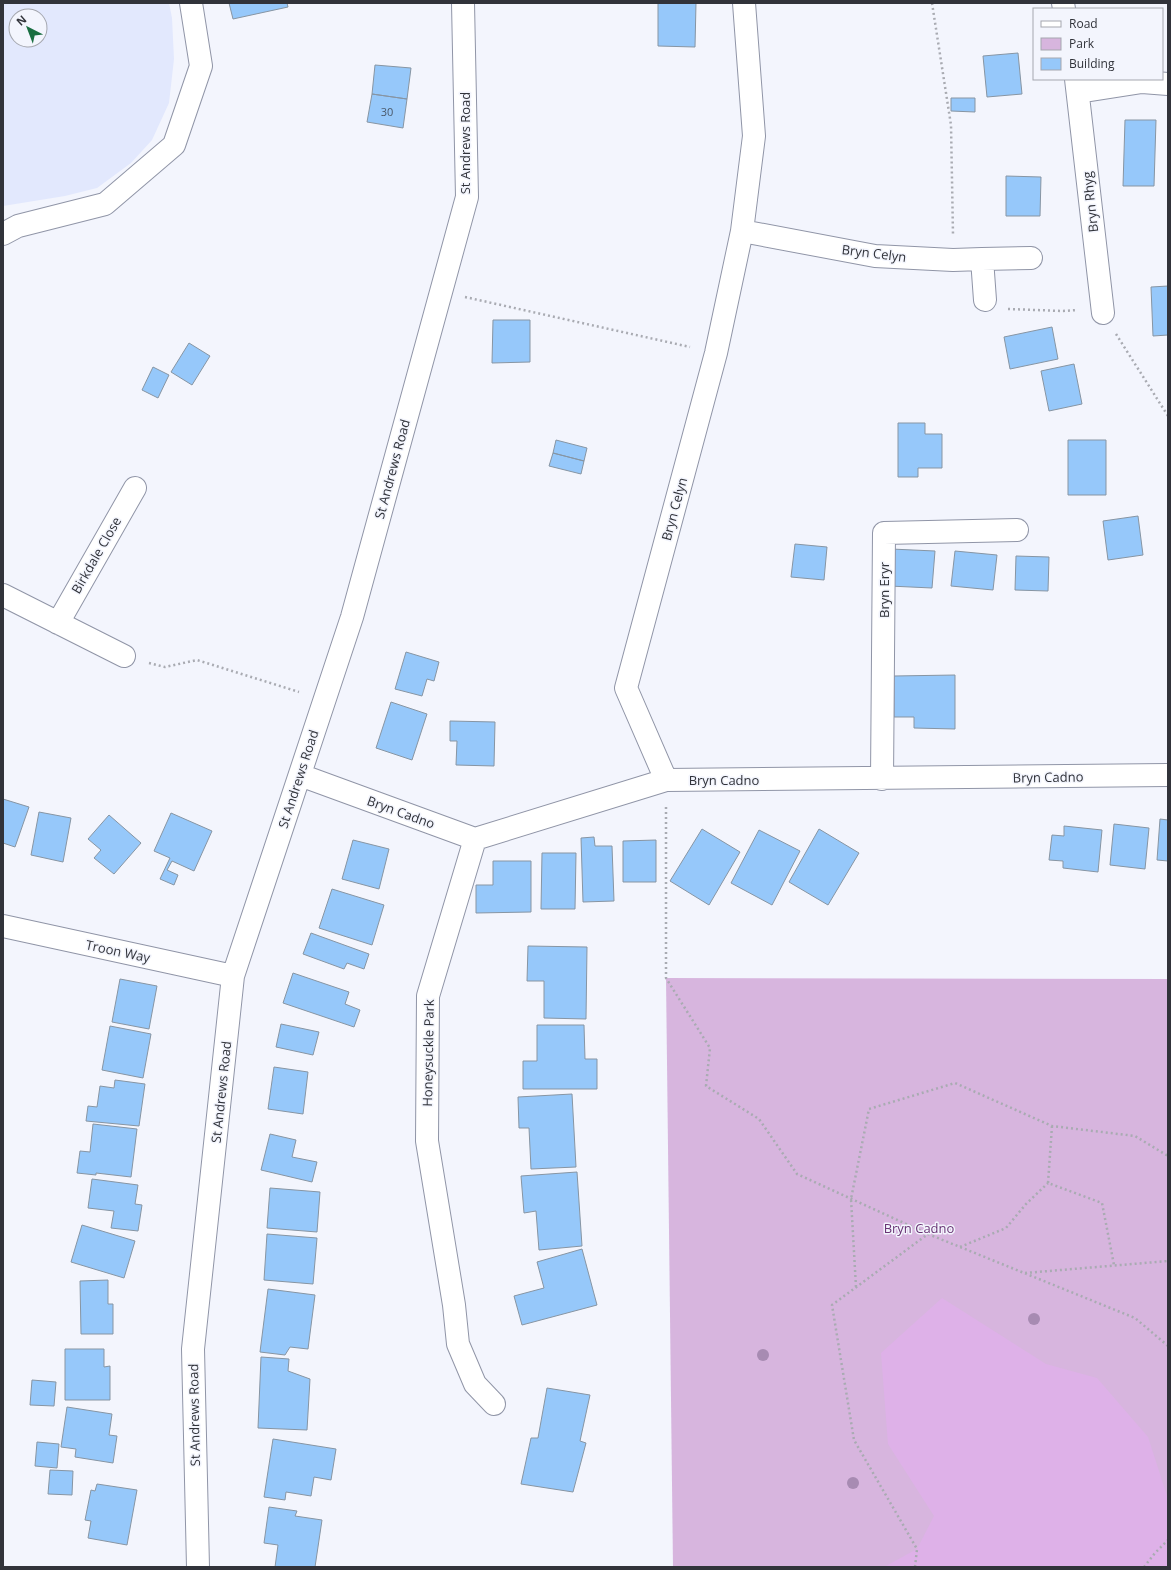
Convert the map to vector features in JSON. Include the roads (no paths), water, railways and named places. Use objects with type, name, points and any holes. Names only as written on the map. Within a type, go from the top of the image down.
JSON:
[{"type":"street","points":[[3,234],[18,226],[105,204],[174,146],[201,66],[191,3]]},
{"type":"street","name":"St Andrews Road","points":[[198,1567],[193,1349],[233,976],[352,617],[440,291],[467,197],[463,3]]},
{"type":"street","name":"Bryn Celyn","points":[[666,780],[626,688],[716,353],[742,231],[754,136],[744,3]]},
{"type":"street","name":"Bryn Rhyg","points":[[1103,310],[1077,85],[1142,82],[1168,84]]},
{"type":"street","name":"Bryn Celyn","points":[[742,231],[875,256],[953,260],[1031,258]]},
{"type":"street","points":[[982,259],[985,300]]},
{"type":"street","name":"Birkdale Close","points":[[58,623],[135,488]]},
{"type":"street","name":"Bryn Eryr","points":[[882,779],[884,533],[1017,530]]},
{"type":"street","points":[[3,595],[124,656]]},
{"type":"street","name":"Bryn Cadno","points":[[300,775],[475,839],[666,780],[1168,775]]},
{"type":"street","name":"Honeysuckle Park","points":[[475,839],[428,996],[427,1141],[449,1273],[458,1344],[475,1384],[494,1404]]},
{"type":"street","name":"Troon Way","points":[[3,926],[233,976]]}]
